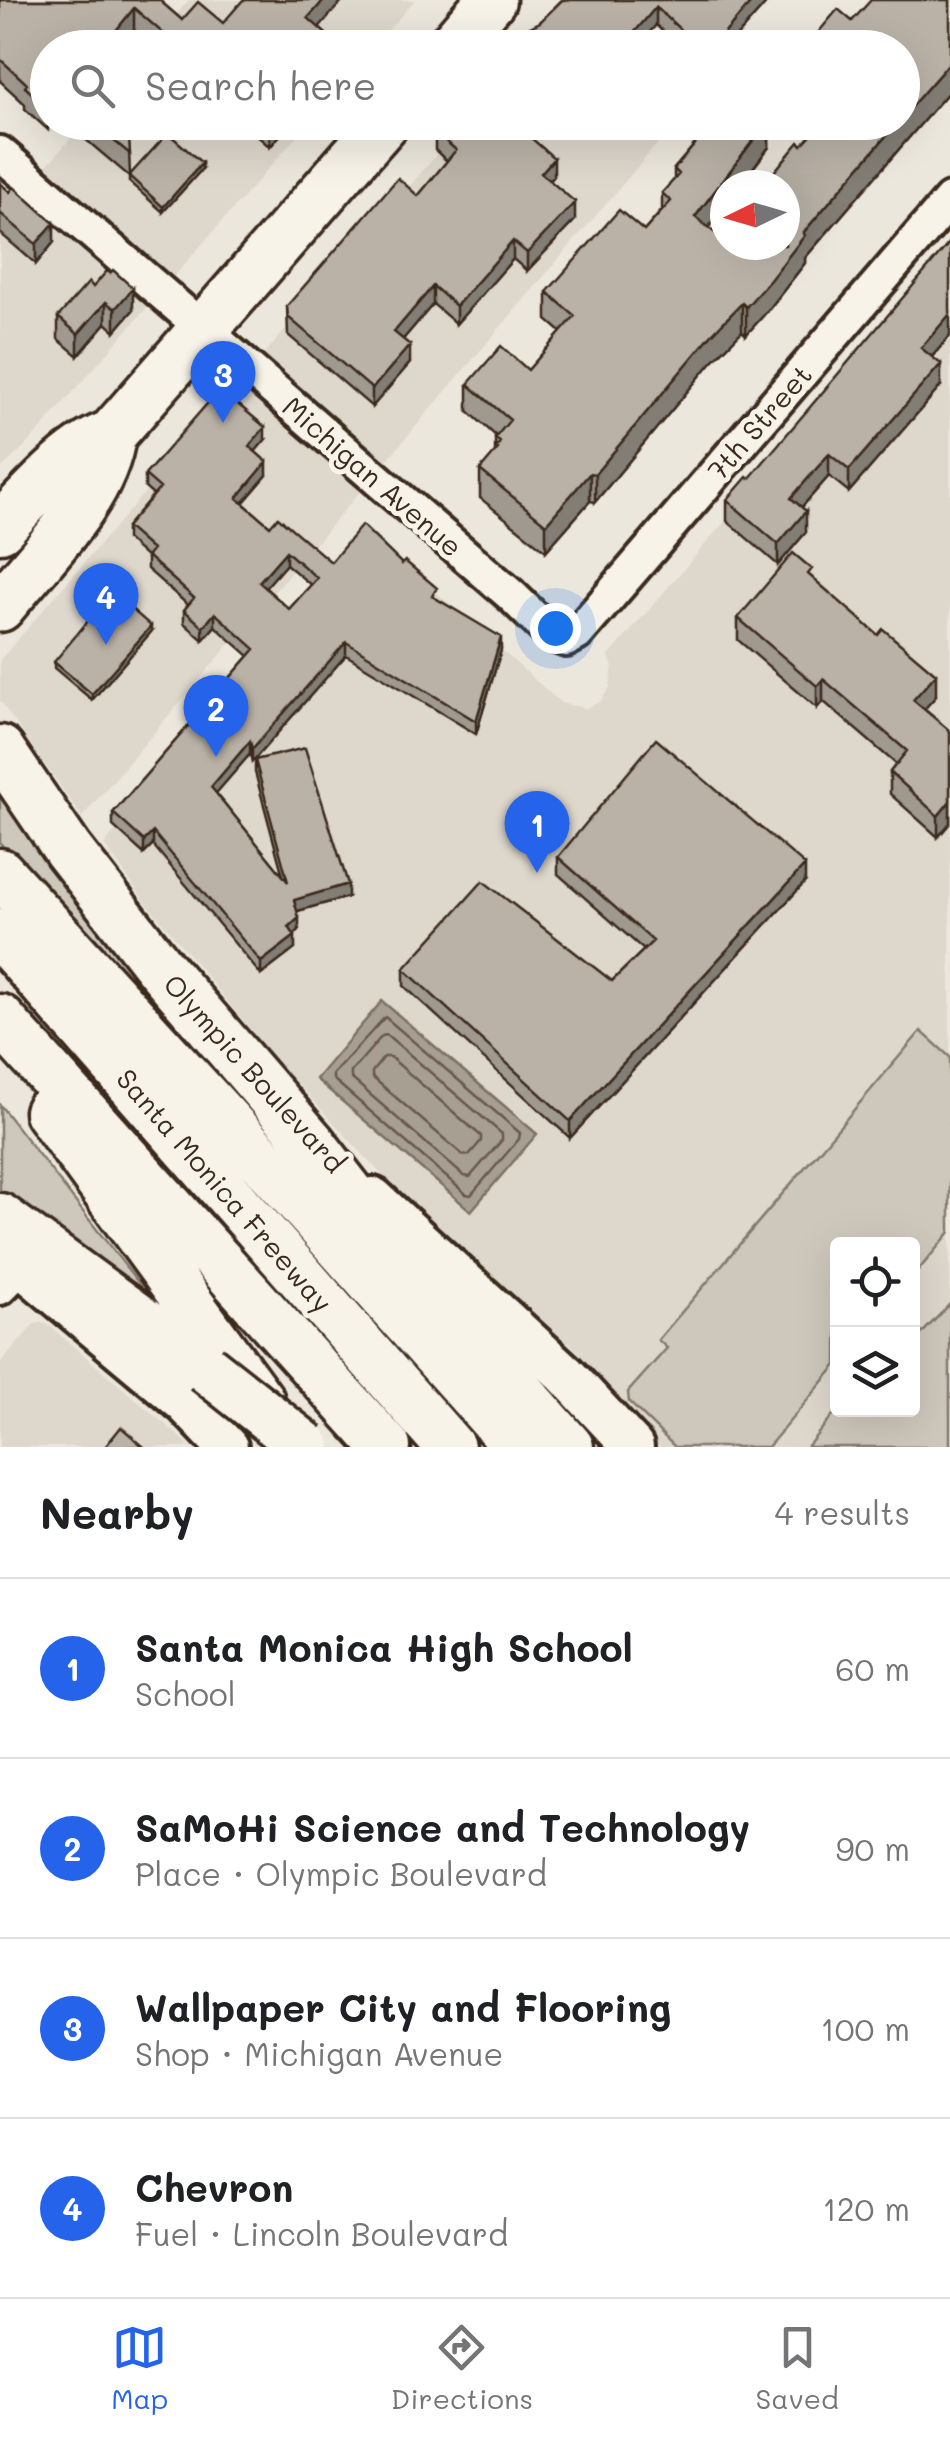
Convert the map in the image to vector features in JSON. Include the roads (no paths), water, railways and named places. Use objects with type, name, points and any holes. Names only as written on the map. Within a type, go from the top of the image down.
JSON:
[{"type":"highway","points":[[465,30],[490,0]]},
{"type":"highway","points":[[0,528],[73,458],[97,439],[111,435],[370,140]]},
{"type":"highway","points":[[0,607],[94,486],[109,452],[111,435]]},
{"type":"highway","name":"Olympic Boulevard","points":[[0,750],[68,850],[160,968],[310,1143]]},
{"type":"highway","points":[[0,874],[276,1174],[518,1447]]},
{"type":"highway","name":"Santa Monica Freeway","points":[[0,934],[450,1447]]},
{"type":"highway","points":[[0,1020],[52,1118],[294,1447]]},
{"type":"highway","name":"Santa Monica Freeway","points":[[0,1020],[386,1447]]},
{"type":"highway","points":[[310,1143],[385,1238],[569,1447]]},
{"type":"highway","points":[[0,1218],[206,1368],[306,1447]]},
{"type":"main road","name":"Olympic Boulevard","points":[[310,1143],[565,1374],[633,1447]]},
{"type":"main road","points":[[7,1267],[185,1402],[227,1447]]},
{"type":"street","name":"Michigan Avenue","points":[[0,152],[511,595],[551,634],[566,640]]},
{"type":"street","name":"7th Street","points":[[566,640],[577,634],[950,200]]},
{"type":"water","points":[[382,1001],[537,1134],[471,1211],[316,1079]]},
{"type":"place","name":"Wallpaper City and Flooring","points":[[223,423]]},
{"type":"place","name":"Chevron","points":[[106,645]]},
{"type":"place","name":"SaMoHi Science and Technology","points":[[216,757]]},
{"type":"place","name":"Santa Monica High School","points":[[537,873]]}]
